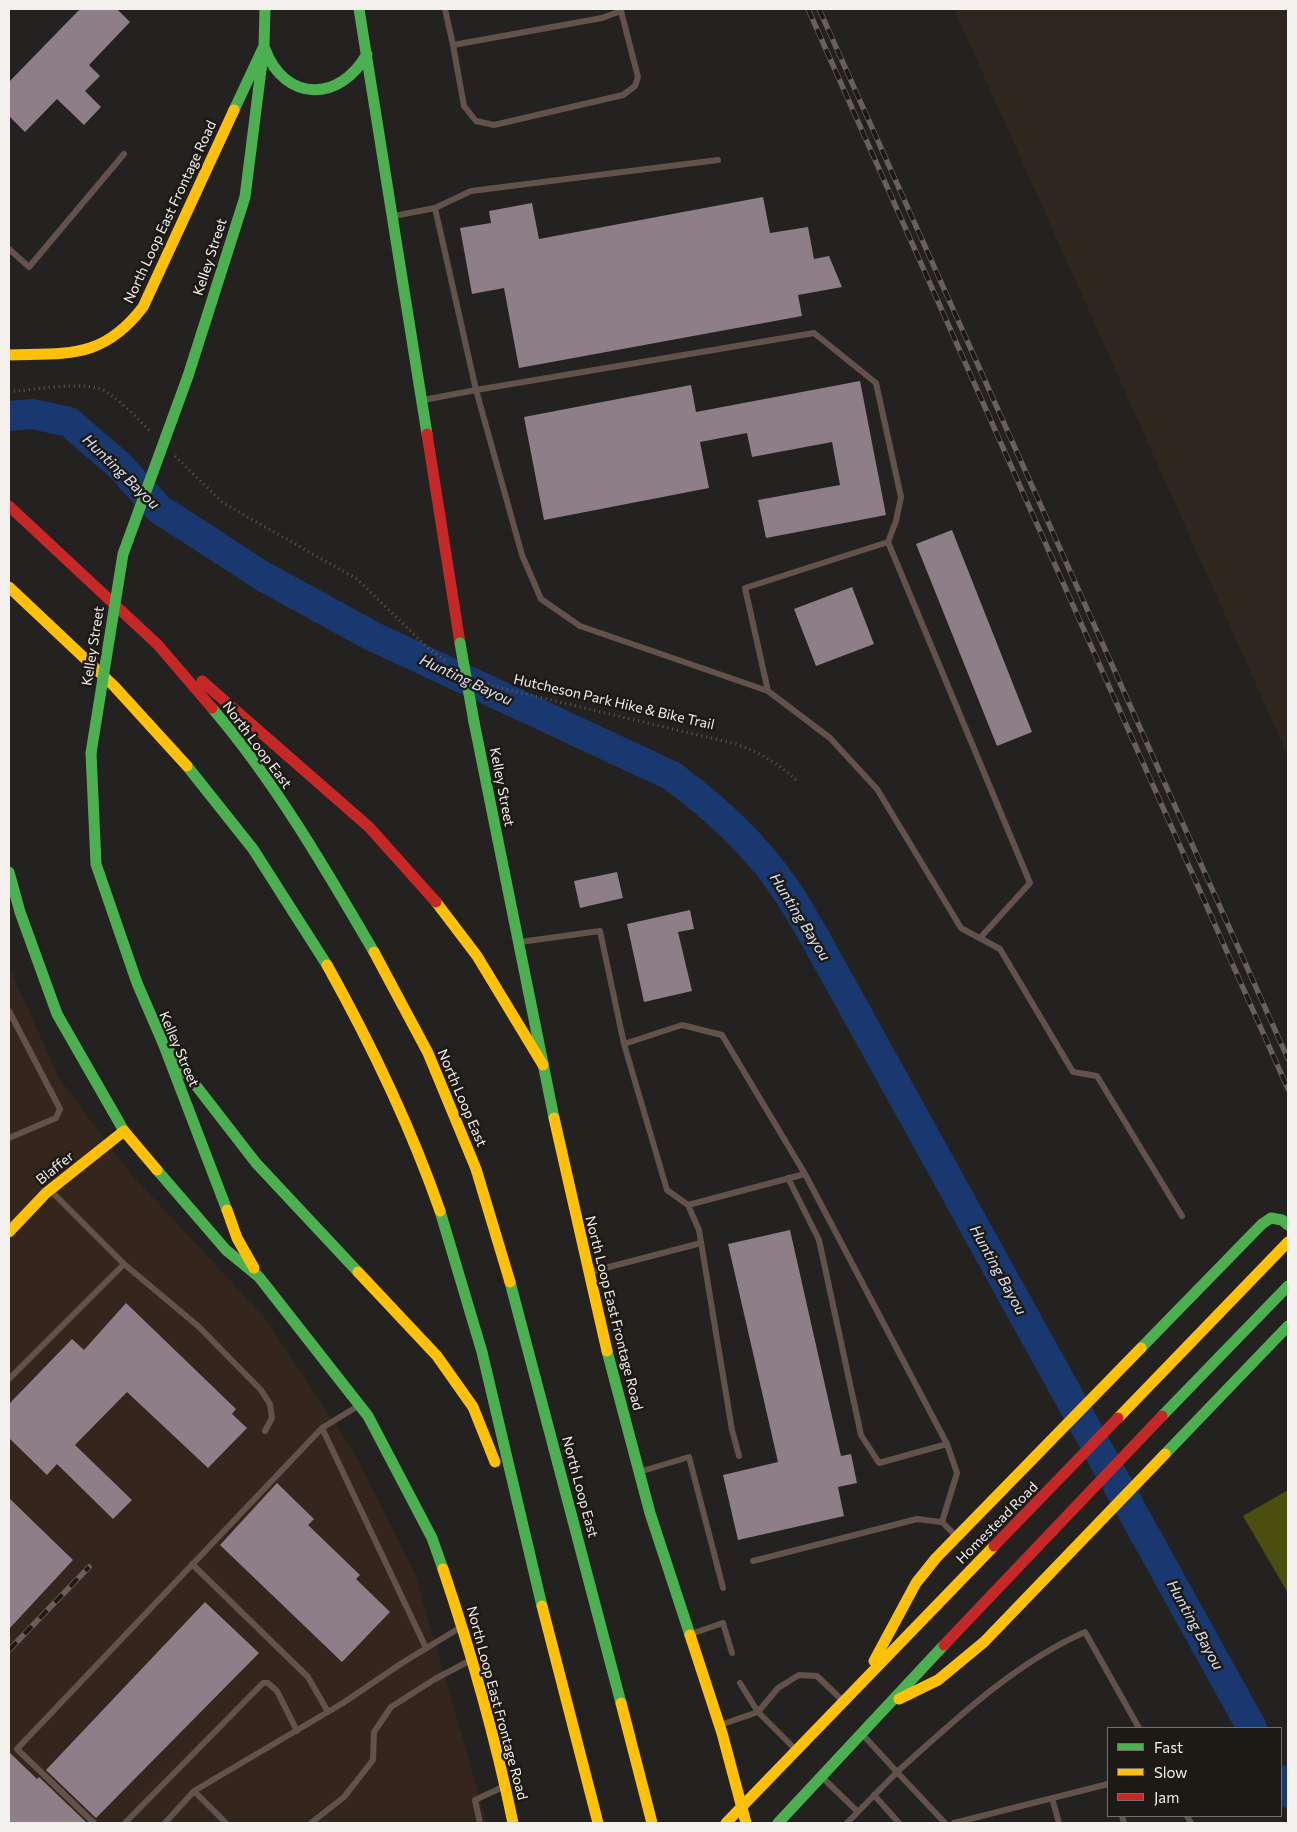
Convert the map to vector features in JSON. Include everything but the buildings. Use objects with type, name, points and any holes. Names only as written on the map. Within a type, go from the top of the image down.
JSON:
[{"type":"main road","name":"Kelley Street","points":[[259,1277],[237,1238],[163,1043],[137,983],[96,864],[91,753],[123,554],[188,376],[246,197],[264,46],[265,9]]},
{"type":"main road","name":"Kelley Street","points":[[360,9],[460,643],[543,1066]]},
{"type":"main road","points":[[264,46],[271,66],[279,75],[289,83],[313,90],[337,86],[348,79],[357,71],[367,54]]},
{"type":"main road","name":"North Loop East Frontage Road","points":[[9,355],[85,352],[100,347],[132,324],[143,307],[264,46]]},
{"type":"main road","name":"North Loop East","points":[[9,506],[158,645],[221,720],[303,835],[373,950],[428,1053],[476,1169],[520,1316],[652,1823]]},
{"type":"main road","points":[[9,587],[105,675],[176,752],[238,830],[288,903],[332,973],[387,1080],[433,1190],[472,1309],[527,1546],[598,1823]]},
{"type":"main road","points":[[158,645],[242,714],[369,827],[426,889],[477,956],[543,1066]]},
{"type":"main road","name":"North Loop East Frontage Road","points":[[9,872],[20,912],[57,1014],[124,1132],[226,1250],[259,1277],[368,1416],[432,1538],[472,1659],[513,1823]]},
{"type":"main road","points":[[163,1043],[256,1163],[437,1356],[473,1407],[527,1546]]},
{"type":"main road","name":"North Loop East Frontage Road","points":[[543,1066],[587,1273],[638,1472],[720,1725],[746,1823]]},
{"type":"main road","name":"Blaffer","points":[[9,1232],[50,1191],[124,1132]]},
{"type":"main road","points":[[866,1676],[916,1583],[956,1537],[1262,1224],[1271,1218],[1282,1220],[1288,1225]]},
{"type":"main road","name":"Homestead Road","points":[[726,1823],[842,1700],[1051,1489],[1288,1242]]},
{"type":"main road","points":[[778,1823],[1065,1514],[1288,1286]]},
{"type":"main road","points":[[889,1704],[938,1680],[984,1642],[1288,1326]]},
{"type":"lane","points":[[445,9],[454,45],[464,106],[476,121],[494,126],[623,95],[635,86],[638,77],[622,10],[602,18],[454,45]]},
{"type":"lane","points":[[9,249],[30,267],[124,154]]},
{"type":"lane","points":[[393,216],[435,208],[471,191],[718,160]]},
{"type":"lane","points":[[435,208],[476,390],[522,555],[542,599],[580,626],[768,691],[830,738],[877,789],[961,928],[1000,949],[1073,1072],[1097,1076],[1182,1216]]},
{"type":"lane","points":[[422,400],[814,333],[876,384],[901,497],[896,521],[888,542],[1030,883],[980,938]]},
{"type":"lane","points":[[768,691],[745,588],[888,542]]},
{"type":"lane","points":[[518,942],[600,931],[624,1044],[666,1190],[688,1205],[699,1230],[732,1430],[739,1456]]},
{"type":"lane","points":[[9,1011],[60,1109],[56,1118],[9,1138]]},
{"type":"lane","points":[[624,1044],[682,1025],[722,1035],[805,1174],[947,1444],[958,1473],[942,1522]]},
{"type":"lane","points":[[688,1205],[805,1174]]},
{"type":"lane","points":[[788,1178],[819,1240],[861,1435],[880,1463],[947,1444]]},
{"type":"lane","points":[[50,1191],[124,1264],[198,1326],[261,1390],[270,1404],[272,1418],[265,1431]]},
{"type":"lane","points":[[587,1273],[701,1243]]},
{"type":"lane","points":[[9,1379],[124,1264]]},
{"type":"lane","points":[[94,1823],[18,1749],[322,1428],[359,1405]]},
{"type":"lane","points":[[322,1428],[426,1648]]},
{"type":"lane","points":[[638,1472],[689,1457],[723,1588]]},
{"type":"lane","points":[[753,1561],[918,1518],[942,1522],[956,1537]]},
{"type":"lane","points":[[192,1564],[308,1677],[328,1712]]},
{"type":"lane","points":[[690,1634],[722,1624],[732,1653]]},
{"type":"lane","points":[[165,1823],[194,1791],[328,1712],[462,1626]]},
{"type":"lane","points":[[847,1823],[897,1772],[956,1720],[1014,1674],[1065,1641],[1085,1632],[1137,1727]]},
{"type":"lane","points":[[312,1823],[344,1797],[373,1760],[374,1732],[391,1707],[435,1678],[472,1659]]},
{"type":"lane","points":[[720,1725],[758,1712],[778,1688],[799,1675],[817,1676],[842,1700]]},
{"type":"lane","points":[[125,1823],[263,1683],[268,1683],[277,1691],[297,1731]]},
{"type":"lane","points":[[740,1683],[758,1712],[795,1749]]},
{"type":"lane","points":[[861,1733],[946,1823]]},
{"type":"lane","points":[[821,1776],[858,1812]]},
{"type":"lane","points":[[954,1823],[1107,1784]]},
{"type":"lane","points":[[480,1823],[475,1800],[505,1786]]},
{"type":"lane","points":[[194,1791],[226,1823]]},
{"type":"lane","points":[[874,1795],[899,1823]]},
{"type":"lane","points":[[1052,1798],[1059,1823]]},
{"type":"path","points":[[9,392],[68,386],[103,390],[152,433]]},
{"type":"path","points":[[173,454],[223,503],[357,579],[428,648],[450,665]]},
{"type":"path","name":"Hutcheson Park Hike & Bike Trail","points":[[475,678],[492,686],[736,744],[760,753],[782,766],[796,780]]},
{"type":"shaded area","points":[[954,9],[1288,9],[1288,756]]},
{"type":"shaded area","points":[[9,967],[59,1078],[129,1172],[264,1317],[353,1451],[415,1574],[487,1823],[9,1823]]},
{"type":"green space","points":[[1288,1490],[1288,1593],[1243,1516]]},
{"type":"waterway","name":"Hunting Bayou","points":[[9,416],[33,414],[69,422],[120,466],[159,509],[264,577],[372,636],[672,776],[719,814],[748,842],[786,890],[814,936],[1251,1727]]},
{"type":"waterway","name":"Hunting Bayou","points":[[1282,1782],[1288,1793]]},
{"type":"railway","points":[[808,9],[1288,1089]]},
{"type":"railway","points":[[819,9],[1288,1059]]},
{"type":"railway","points":[[9,1650],[89,1567]]},
{"type":"traffic: fast","points":[[188,376],[245,197],[264,46],[265,9]]},
{"type":"traffic: fast","points":[[359,9],[427,434]]},
{"type":"traffic: fast","points":[[234,110],[264,46]]},
{"type":"traffic: fast","points":[[265,49],[274,67],[286,79],[299,87],[313,90],[328,88],[342,81],[356,70],[367,54]]},
{"type":"traffic: fast","points":[[91,753],[123,554],[188,376]]},
{"type":"traffic: fast","points":[[460,643],[474,722]]},
{"type":"traffic: fast","points":[[212,708],[257,766],[298,826],[374,952]]},
{"type":"traffic: fast","points":[[474,722],[554,1118]]},
{"type":"traffic: fast","points":[[91,753],[96,864],[137,983],[163,1043],[227,1210]]},
{"type":"traffic: fast","points":[[187,766],[253,849],[327,965]]},
{"type":"traffic: fast","points":[[9,872],[20,912],[57,1014],[124,1131]]},
{"type":"traffic: fast","points":[[163,1043],[256,1163],[358,1272]]},
{"type":"traffic: fast","points":[[157,1170],[226,1250],[259,1277],[368,1416],[432,1538],[443,1569]]},
{"type":"traffic: fast","points":[[440,1211],[482,1352],[542,1606]]},
{"type":"traffic: fast","points":[[1141,1348],[1262,1224],[1271,1218],[1282,1220],[1288,1225]]},
{"type":"traffic: fast","points":[[510,1282],[621,1703]]},
{"type":"traffic: fast","points":[[1162,1416],[1288,1286]]},
{"type":"traffic: fast","points":[[1165,1454],[1288,1326]]},
{"type":"traffic: fast","points":[[607,1351],[650,1513],[690,1635]]},
{"type":"traffic: fast","points":[[778,1823],[944,1645]]},
{"type":"traffic: slow","points":[[9,355],[67,353],[84,350],[99,345],[114,336],[128,324],[143,307],[234,110]]},
{"type":"traffic: slow","points":[[9,587],[114,686],[187,766]]},
{"type":"traffic: slow","points":[[436,902],[477,956],[543,1065]]},
{"type":"traffic: slow","points":[[374,952],[428,1053],[476,1169],[510,1282]]},
{"type":"traffic: slow","points":[[327,965],[389,1085],[416,1147],[440,1211]]},
{"type":"traffic: slow","points":[[554,1118],[607,1351]]},
{"type":"traffic: slow","points":[[9,1232],[46,1193],[124,1131],[157,1170]]},
{"type":"traffic: slow","points":[[227,1210],[237,1238],[254,1268]]},
{"type":"traffic: slow","points":[[1118,1418],[1288,1242]]},
{"type":"traffic: slow","points":[[358,1272],[437,1356],[473,1407],[495,1462]]},
{"type":"traffic: slow","points":[[874,1661],[916,1583],[936,1558],[1141,1348]]},
{"type":"traffic: slow","points":[[899,1699],[938,1680],[984,1642],[1165,1454]]},
{"type":"traffic: slow","points":[[726,1823],[994,1546]]},
{"type":"traffic: slow","points":[[443,1569],[482,1694],[513,1823]]},
{"type":"traffic: slow","points":[[542,1606],[598,1823]]},
{"type":"traffic: slow","points":[[690,1635],[722,1733],[746,1823]]},
{"type":"traffic: slow","points":[[621,1703],[652,1823]]},
{"type":"traffic: jam","points":[[427,434],[460,643]]},
{"type":"traffic: jam","points":[[9,506],[158,645],[212,708]]},
{"type":"traffic: jam","points":[[202,681],[369,827],[436,902]]},
{"type":"traffic: jam","points":[[944,1645],[1162,1416]]},
{"type":"traffic: jam","points":[[994,1546],[1118,1418]]}]
